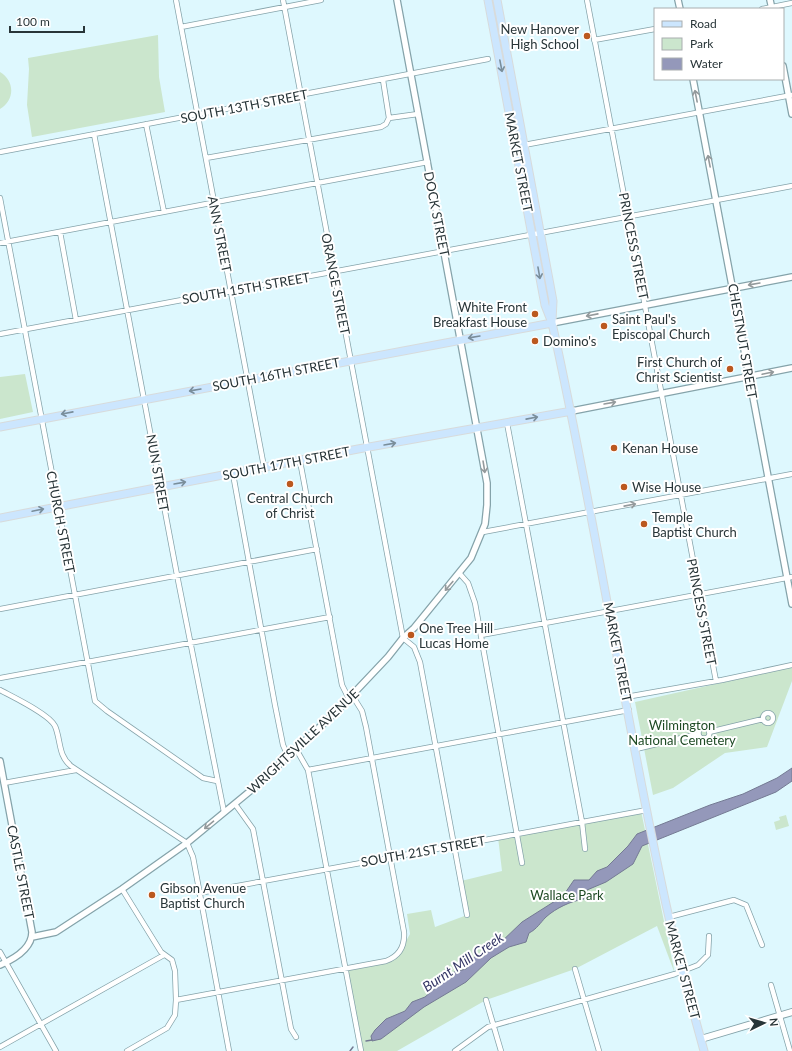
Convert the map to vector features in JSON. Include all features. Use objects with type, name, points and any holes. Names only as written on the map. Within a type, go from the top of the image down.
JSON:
[{"type":"main road","name":"MARKET STREET","points":[[488,0],[545,305],[552,323],[572,411],[592,512],[647,810],[682,972],[704,1051]]},
{"type":"main road","name":"MARKET STREET","points":[[497,0],[553,301],[552,323]]},
{"type":"main road","name":"SOUTH 16TH STREET","points":[[0,427],[552,323]]},
{"type":"main road","name":"SOUTH 17TH STREET","points":[[0,518],[161,486],[572,411]]},
{"type":"main road","points":[[701,1039],[792,1012]]},
{"type":"street","name":"ANN STREET","points":[[176,0],[264,467]]},
{"type":"street","name":"ORANGE STREET","points":[[283,0],[403,638]]},
{"type":"street","points":[[181,27],[321,0]]},
{"type":"street","name":"DOCK STREET","points":[[397,0],[478,428]]},
{"type":"street","name":"PRINCESS STREET","points":[[587,0],[716,681]]},
{"type":"street","points":[[770,0],[772,8],[792,3]]},
{"type":"street","points":[[594,40],[654,29]]},
{"type":"street","name":"SOUTH 13TH STREET","points":[[0,152],[411,75],[488,59]]},
{"type":"street","points":[[784,70],[790,95],[792,114]]},
{"type":"street","points":[[206,158],[381,127],[386,124],[389,118],[383,80]]},
{"type":"street","name":"CHESTNUT STREET","points":[[693,80],[734,288],[768,478],[790,577],[792,604]]},
{"type":"street","points":[[524,145],[790,95]]},
{"type":"street","points":[[389,118],[418,114]]},
{"type":"street","points":[[146,124],[164,212]]},
{"type":"street","name":"NUN STREET","points":[[94,134],[190,643],[224,812]]},
{"type":"street","points":[[0,243],[428,162]]},
{"type":"street","name":"SOUTH 15TH STREET","points":[[0,334],[792,186]]},
{"type":"street","name":"CHURCH STREET","points":[[0,198],[94,697],[98,705],[203,778],[217,781]]},
{"type":"street","points":[[60,232],[76,320]]},
{"type":"street","points":[[552,323],[792,277]]},
{"type":"street","points":[[572,411],[792,368]]},
{"type":"street","points":[[507,423],[582,822],[585,849]]},
{"type":"street","name":"WRIGHTSVILLE AVENUE","points":[[32,937],[56,932],[122,889],[187,843],[235,804],[296,749],[350,697],[388,657],[403,638],[414,628],[460,574],[471,558],[483,532],[487,513],[487,483],[478,428]]},
{"type":"street","points":[[176,1000],[386,961],[396,956],[402,949],[404,941],[404,932],[391,857],[364,715],[342,686],[300,461]]},
{"type":"street","points":[[232,474],[283,746],[288,756]]},
{"type":"street","points":[[483,532],[792,474]]},
{"type":"street","points":[[0,609],[317,549]]},
{"type":"street","points":[[460,574],[466,580],[472,591],[518,834],[522,863]]},
{"type":"street","points":[[481,635],[790,577]]},
{"type":"street","points":[[0,678],[330,617]]},
{"type":"street","points":[[403,638],[412,644],[417,653],[436,746],[467,915]]},
{"type":"street","points":[[626,697],[716,681],[792,665]]},
{"type":"street","points":[[0,690],[41,714],[52,723],[62,753],[69,765],[187,843],[193,857],[229,1051]]},
{"type":"street","points":[[308,770],[629,710]]},
{"type":"street","points":[[709,732],[763,719]]},
{"type":"street","points":[[698,734],[698,731],[702,727],[708,729],[709,732]]},
{"type":"street","points":[[698,734],[704,739],[709,736],[709,732]]},
{"type":"street","points":[[636,749],[698,734]]},
{"type":"street","points":[[296,749],[308,770],[361,1051]]},
{"type":"street","name":"CASTLE STREET","points":[[0,761],[32,937]]},
{"type":"street","points":[[4,783],[76,770]]},
{"type":"street","points":[[235,804],[252,826],[291,1029],[296,1037]]},
{"type":"street","name":"SOUTH 21ST STREET","points":[[199,893],[647,810]]},
{"type":"street","points":[[122,889],[160,952],[170,958],[174,968],[176,1000],[175,1015],[167,1028],[127,1051]]},
{"type":"street","points":[[669,916],[734,900],[746,905],[762,945]]},
{"type":"street","points":[[455,1051],[488,1027],[682,972],[698,965],[708,955],[709,936]]},
{"type":"street","points":[[0,966],[24,950],[32,937]]},
{"type":"street","points":[[0,952],[56,1051]]},
{"type":"street","points":[[0,1047],[164,955]]},
{"type":"street","points":[[575,969],[599,1051]]},
{"type":"street","points":[[771,986],[790,1051]]},
{"type":"street","points":[[486,1000],[501,1051]]},
{"type":"green space","points":[[158,35],[159,77],[165,112],[32,137],[27,105],[29,69],[28,58]]},
{"type":"green space","points":[[0,72],[5,76],[11,85],[11,96],[5,105],[0,109]]},
{"type":"green space","points":[[25,374],[33,412],[0,419],[0,377]]},
{"type":"green space","name":"Wilmington National Cemetery","points":[[792,667],[792,681],[767,747],[725,753],[673,788],[653,795],[635,702]]},
{"type":"green space","name":"Wallace Park","points":[[641,811],[675,974],[657,926],[575,969],[486,1000],[397,1051],[362,1051],[345,969],[386,961],[400,952],[410,934],[407,914],[431,910],[435,927],[467,915],[461,881],[502,871],[498,837]]},
{"type":"green space","points":[[786,815],[789,826],[776,830],[774,822],[780,820],[779,817]]},
{"type":"water","points":[[792,768],[792,781],[776,792],[642,846],[633,864],[606,882],[587,890],[584,899],[564,905],[554,911],[529,933],[526,942],[509,947],[491,958],[466,982],[424,1007],[381,1039],[372,1041],[371,1036],[386,1019],[405,1011],[412,1002],[425,997],[454,972],[466,969],[474,957],[497,946],[522,922],[563,896],[574,880],[589,880],[597,871],[607,867],[628,846],[637,834],[710,805],[743,794],[777,778]]},
{"type":"waterway","name":"Burnt Mill Creek","points":[[366,1041],[372,1040]]},
{"type":"waterway","name":"Burnt Mill Creek","points":[[350,1051],[353,1047]]},
{"type":"place","name":"New Hanover High School","points":[[587,36]]},
{"type":"place","name":"White Front Breakfast House","points":[[535,314]]},
{"type":"place","name":"Saint Paul's Episcopal Church","points":[[604,326]]},
{"type":"place","name":"Domino's","points":[[535,341]]},
{"type":"place","name":"First Church of Christ Scientist","points":[[730,369]]},
{"type":"place","name":"Kenan House","points":[[614,448]]},
{"type":"place","name":"Central Church of Christ","points":[[290,484]]},
{"type":"place","name":"Wise House","points":[[624,487]]},
{"type":"place","name":"Temple Baptist Church","points":[[644,524]]},
{"type":"place","name":"One Tree Hill Lucas Home","points":[[411,635]]},
{"type":"place","name":"Gibson Avenue Baptist Church","points":[[152,895]]}]
